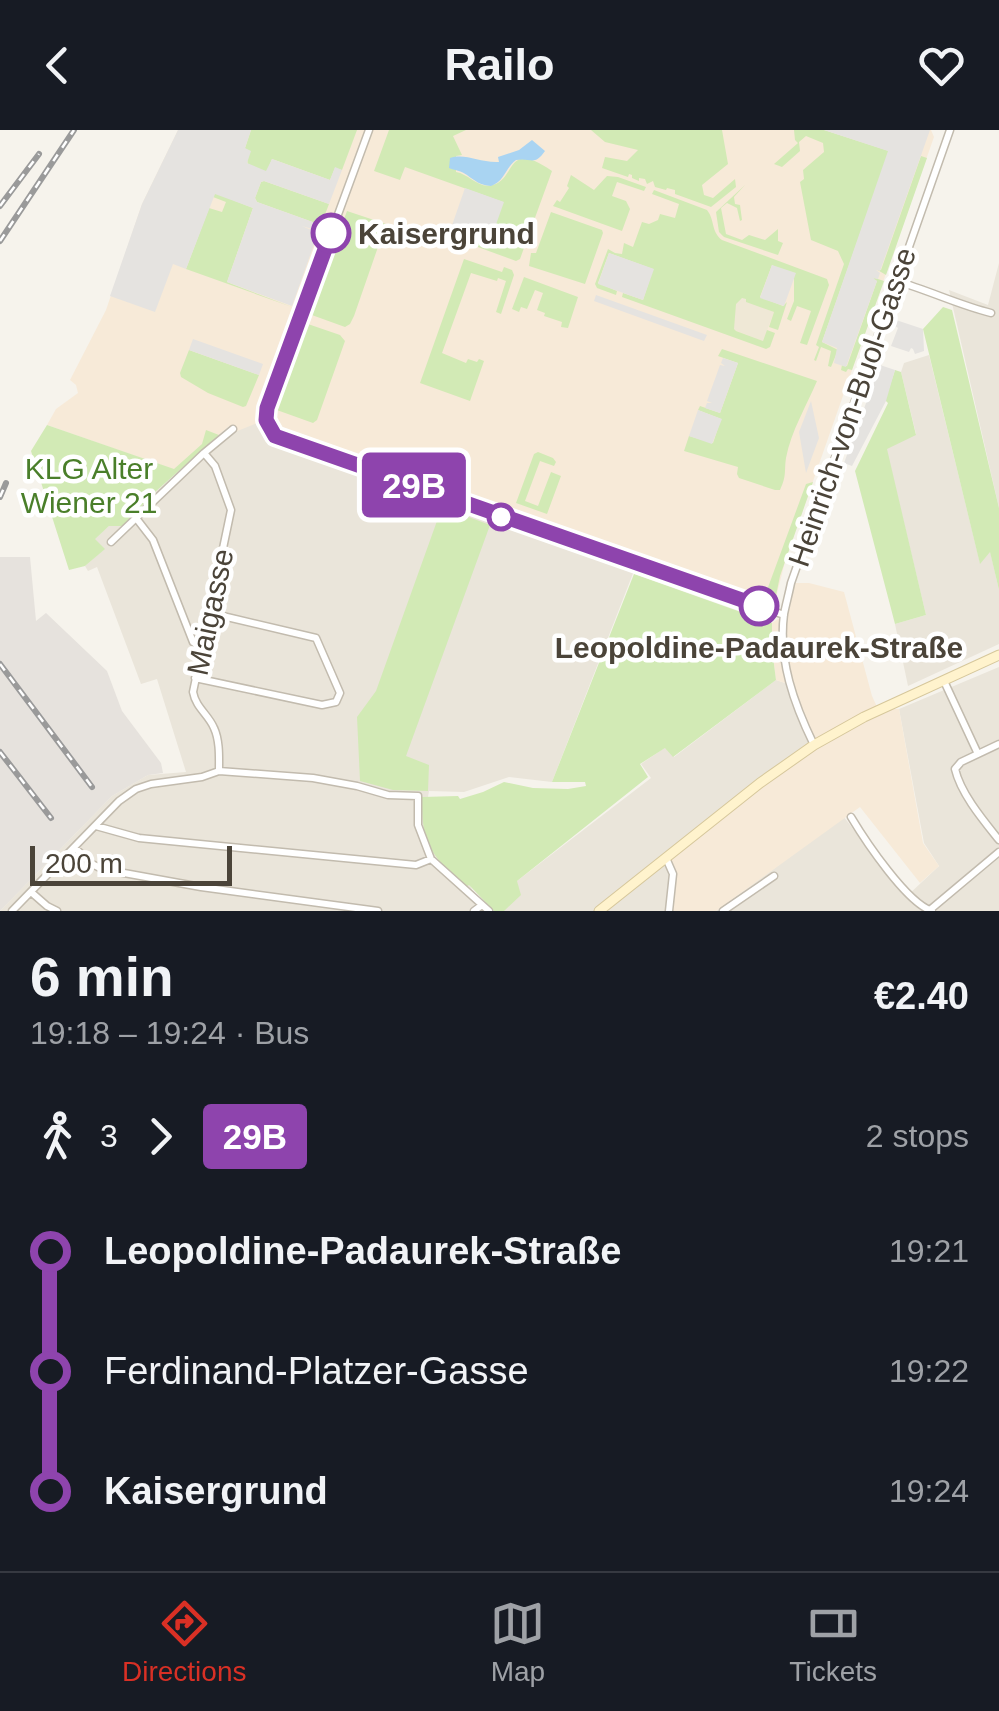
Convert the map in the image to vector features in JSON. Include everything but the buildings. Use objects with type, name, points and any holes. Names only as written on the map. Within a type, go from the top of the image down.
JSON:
[{"type":"main road","points":[[599,911],[814,745],[864,717],[999,655]]},
{"type":"street","points":[[369,130],[267,408],[270,430],[284,440],[784,615]]},
{"type":"street","name":"Heinrich-von-Buol-Gasse","points":[[814,745],[797,710],[787,672],[784,615],[794,573],[950,130]]},
{"type":"street","points":[[896,281],[991,313]]},
{"type":"street","points":[[111,542],[233,429]]},
{"type":"street","name":"Maigasse","points":[[204,453],[215,466],[232,510],[193,692],[195,701],[214,726],[220,771]]},
{"type":"street","points":[[136,518],[153,540],[193,642],[202,648]]},
{"type":"street","points":[[196,678],[322,706],[336,702],[340,693],[316,638],[210,613]]},
{"type":"street","points":[[944,680],[978,754]]},
{"type":"street","points":[[999,744],[956,764],[956,774],[999,840]]},
{"type":"street","points":[[12,911],[119,802],[136,790],[220,771],[313,778],[388,795],[418,796],[418,825],[431,859],[489,911]]},
{"type":"street","points":[[851,817],[922,908],[932,910],[999,852]]},
{"type":"street","points":[[96,826],[138,838],[259,852],[416,865],[431,859]]},
{"type":"street","points":[[75,848],[102,869],[378,911]]},
{"type":"street","points":[[666,858],[673,874],[670,911]]},
{"type":"street","points":[[722,911],[774,876]]},
{"type":"street","points":[[31,892],[58,911]]},
{"type":"street","points":[[474,911],[482,905]]},
{"type":"shaded area","points":[[178,130],[931,130],[934,137],[786,558],[774,605],[640,555],[637,563],[284,440],[265,420],[235,432],[229,426],[178,471],[47,425],[56,409],[78,393],[70,380],[106,310],[142,204]]},
{"type":"shaded area","points":[[178,130],[251,130],[245,148],[251,151],[247,163],[266,171],[272,159],[330,180],[335,167],[342,170],[329,204],[264,181],[255,198],[321,225],[319,231],[302,226],[318,233],[292,306],[227,282],[253,208],[215,194],[186,269],[173,264],[155,312],[110,296],[142,204]]},
{"type":"shaded area","points":[[824,130],[930,130],[880,271],[876,270],[880,273],[878,279],[873,278],[877,281],[846,367],[834,363],[837,348],[822,342],[888,151]]},
{"type":"shaded area","points":[[465,188],[504,202],[489,244],[450,231]]},
{"type":"shaded area","points":[[740,247],[758,306],[774,312],[763,341],[713,322]]},
{"type":"shaded area","points":[[609,253],[654,269],[643,300],[598,284]]},
{"type":"shaded area","points":[[999,263],[999,508],[949,290],[988,305]]},
{"type":"shaded area","points":[[772,265],[796,273],[784,306],[760,298]]},
{"type":"shaded area","points":[[596,295],[707,335],[704,341],[594,301]]},
{"type":"shaded area","points":[[896,320],[923,329],[924,351],[915,354],[911,348],[909,352],[891,346],[898,328],[894,325]]},
{"type":"shaded area","points":[[193,339],[263,364],[259,375],[189,350]]},
{"type":"shaded area","points":[[929,355],[980,563],[990,551],[999,590],[999,644],[908,686],[895,624],[926,615],[886,448],[916,434],[901,372],[904,363]]},
{"type":"shaded area","points":[[723,358],[738,363],[720,413],[705,408],[712,403],[707,401],[720,365],[725,366],[721,363]]},
{"type":"shaded area","points":[[880,365],[895,370],[886,401],[852,466],[844,463]]},
{"type":"shaded area","points":[[811,401],[819,438],[806,473],[799,432]]},
{"type":"shaded area","points":[[698,410],[722,419],[712,444],[689,436]]},
{"type":"shaded area","points":[[266,419],[637,563],[552,782],[509,777],[464,792],[429,791],[428,797],[422,798],[473,891],[494,911],[0,911],[112,796],[148,775],[186,772],[157,679],[141,684],[97,567],[88,571],[85,566],[104,549],[94,539],[109,526],[123,525],[230,426]]},
{"type":"shaded area","points":[[0,557],[30,557],[36,621],[46,613],[107,671],[122,711],[161,763],[163,773],[148,775],[112,796],[0,911]]},
{"type":"shaded area","points":[[791,583],[809,583],[844,592],[878,709],[899,709],[923,843],[939,866],[920,883],[860,807],[716,911],[672,911],[674,874],[667,859],[813,746],[788,684],[776,680],[772,623],[784,615]]},
{"type":"shaded area","points":[[999,667],[999,911],[716,911],[844,817],[907,896],[939,866],[924,843],[899,709]]},
{"type":"shaded area","points":[[776,680],[788,684],[814,746],[674,874],[672,911],[504,911],[517,881],[651,778],[641,764],[666,747],[674,757]]},
{"type":"green space","points":[[251,130],[357,130],[342,170],[335,168],[330,180],[272,159],[267,172],[248,165],[245,148]]},
{"type":"green space","points":[[389,130],[466,130],[453,136],[462,155],[456,156],[456,172],[483,185],[500,181],[519,160],[537,162],[552,171],[520,259],[516,261],[454,236],[455,233],[488,244],[503,202],[405,167],[400,180],[374,171]]},
{"type":"green space","points":[[591,130],[722,130],[728,164],[702,185],[704,195],[713,198],[735,179],[736,187],[711,207],[675,194],[675,190],[655,187],[653,181],[647,184],[645,179],[639,181],[632,175],[602,168],[605,157],[627,161],[638,150],[605,142]]},
{"type":"green space","points":[[794,130],[824,130],[889,151],[822,342],[838,350],[831,367],[831,351],[821,347],[814,360],[844,264],[838,251],[811,240],[800,182],[804,179],[803,170],[824,152],[823,143],[806,136],[799,142],[800,151],[782,167],[774,164],[798,143]]},
{"type":"green space","points":[[921,156],[927,158],[886,275],[876,269],[881,270]]},
{"type":"green space","points":[[571,175],[594,190],[607,176],[646,187],[644,191],[617,182],[612,196],[626,201],[630,209],[622,231],[553,206],[569,188]]},
{"type":"green space","points":[[264,181],[329,204],[321,225],[257,202],[255,198]]},
{"type":"green space","points":[[745,185],[734,197],[735,204],[740,205],[742,220],[737,208],[727,203],[721,208],[726,234],[742,240],[749,235],[765,240],[778,229],[778,241],[783,243],[778,255],[719,232],[716,212]]},
{"type":"green space","points":[[654,190],[707,210],[722,240],[827,279],[829,285],[807,345],[800,343],[811,311],[797,306],[791,321],[787,319],[794,301],[794,279],[772,265],[760,297],[783,306],[787,302],[778,330],[769,327],[774,312],[742,298],[736,304],[734,329],[763,341],[767,330],[775,333],[766,349],[622,297],[623,293],[643,300],[653,269],[609,253],[598,283],[617,291],[616,295],[597,288],[595,284],[608,249],[622,254],[624,243],[633,247],[642,222],[658,220],[660,214],[675,218],[679,204],[652,194]]},
{"type":"green space","points":[[215,193],[253,208],[227,282],[292,307],[186,269],[209,208],[222,212],[226,202],[213,197]]},
{"type":"green space","points":[[347,211],[386,224],[354,316],[345,327],[309,314]]},
{"type":"green space","points":[[551,212],[602,230],[585,284],[529,266],[531,253],[536,253]]},
{"type":"green space","points":[[464,259],[502,272],[504,267],[514,275],[501,314],[496,312],[506,281],[471,273],[442,353],[466,363],[468,359],[484,361],[470,401],[420,383]]},
{"type":"green space","points":[[524,277],[578,297],[568,328],[537,310],[543,293],[535,290],[527,309],[512,309]]},
{"type":"green space","points":[[875,278],[884,281],[852,370],[846,372],[841,370],[842,365],[847,366]]},
{"type":"green space","points":[[943,307],[952,310],[999,508],[999,590],[990,552],[980,564],[923,329]]},
{"type":"green space","points":[[305,323],[340,335],[345,341],[313,423],[274,409]]},
{"type":"green space","points":[[722,349],[817,381],[792,438],[780,490],[739,478],[738,467],[684,451],[689,436],[713,443],[721,419],[698,410],[700,406],[720,413],[738,363],[718,356]]},
{"type":"green space","points":[[189,350],[259,375],[246,406],[208,393],[181,377]]},
{"type":"green space","points":[[895,370],[901,372],[916,435],[887,449],[926,615],[895,624],[855,471],[888,403],[885,400]]},
{"type":"green space","name":"KLG Alter Wiener 21","points":[[47,425],[174,469],[202,444],[206,430],[219,435],[123,526],[109,526],[95,539],[105,549],[85,566],[69,570],[31,451]]},
{"type":"green space","points":[[538,452],[556,462],[554,466],[540,461],[525,501],[538,506],[551,472],[561,476],[547,514],[516,503]]},
{"type":"green space","points":[[813,482],[780,576],[774,605],[763,601],[806,484]]},
{"type":"green space","points":[[442,507],[490,525],[406,756],[429,765],[428,791],[393,790],[360,781],[357,717],[376,691]]},
{"type":"green space","points":[[634,574],[772,623],[776,680],[673,757],[665,748],[640,764],[648,777],[517,881],[521,895],[504,911],[494,911],[437,858],[424,827],[422,797],[460,799],[504,782],[533,788],[586,786],[585,782],[552,782]]},
{"type":"water","points":[[532,140],[545,151],[541,156],[535,160],[516,160],[491,186],[449,168],[450,158],[456,157],[499,162],[498,157],[519,150]]},
{"type":"railway","points":[[0,241],[74,130]]},
{"type":"railway","points":[[0,206],[39,154]]},
{"type":"railway","points":[[0,497],[6,483]]},
{"type":"railway","points":[[0,664],[92,787]]},
{"type":"railway","points":[[0,752],[51,818]]},
{"type":"bus line","name":"29B","points":[[331,233],[267,408],[266,420],[275,436],[759,606]]},
{"type":"place","name":"Kaisergrund","points":[[331,233]]},
{"type":"place","name":"Leopoldine-Padaurek-Straße","points":[[759,606]]}]
